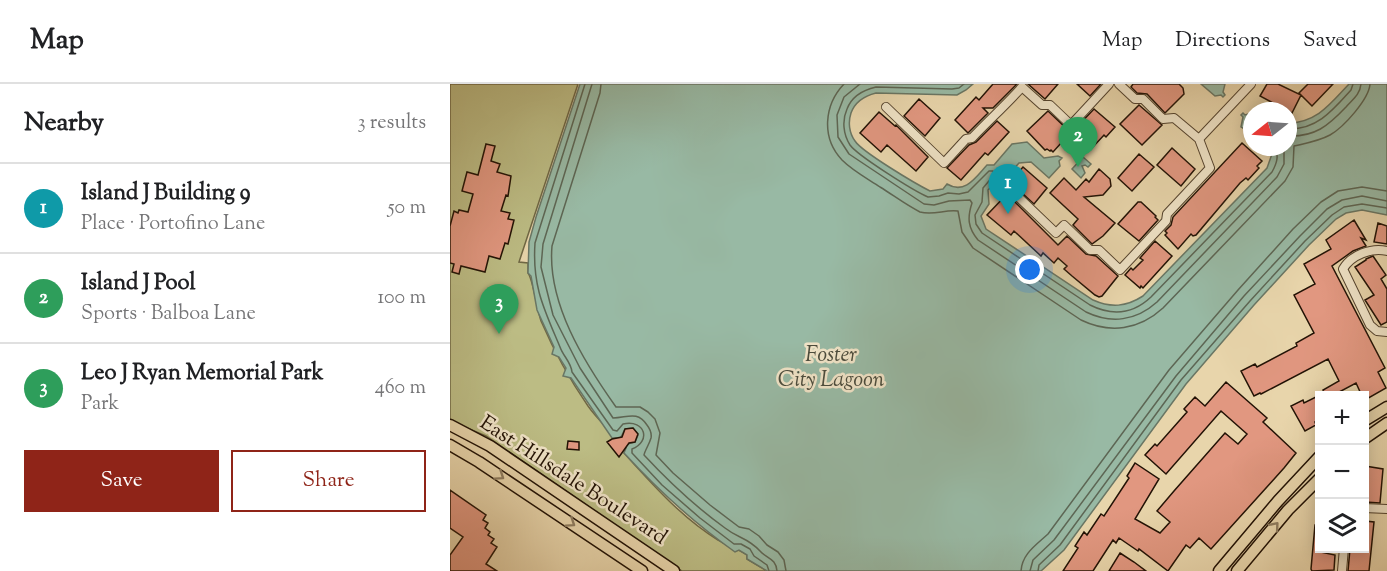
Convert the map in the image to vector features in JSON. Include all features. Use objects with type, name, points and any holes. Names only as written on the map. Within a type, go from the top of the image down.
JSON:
[{"type":"main road","points":[[1369,418],[1387,407]]},
{"type":"main road","points":[[1369,436],[1387,423]]},
{"type":"main road","name":"East Hillsdale Boulevard","points":[[450,425],[489,446],[674,571]]},
{"type":"main road","name":"East Hillsdale Boulevard","points":[[450,445],[642,571]]},
{"type":"main road","points":[[1219,571],[1315,461]]},
{"type":"main road","points":[[1238,571],[1288,510],[1315,482]]},
{"type":"street","points":[[886,107],[944,163],[966,139],[972,138],[994,115],[1000,112],[1022,87],[1042,105],[1050,105],[1071,125],[1109,84]]},
{"type":"street","points":[[1011,190],[1056,233],[1064,225],[1090,250],[1099,250],[1120,270],[1167,221],[1167,214],[1210,168],[1199,139],[1174,118],[1163,118],[1143,99],[1135,99],[1119,84]]},
{"type":"street","points":[[1199,139],[1251,84]]},
{"type":"street","points":[[1387,251],[1375,249],[1347,263],[1344,269],[1370,326],[1377,331],[1387,332]]},
{"type":"street","points":[[1369,507],[1387,509]]},
{"type":"street","points":[[1342,571],[1344,553]]},
{"type":"green space","points":[[450,84],[578,84],[519,262],[528,263],[528,273],[541,321],[569,376],[595,415],[619,441],[625,429],[633,428],[638,434],[635,442],[623,445],[626,448],[624,453],[668,500],[692,521],[718,540],[747,555],[747,559],[767,571],[682,571],[486,436],[450,421]]},
{"type":"water","name":"Foster City Lagoon","points":[[580,84],[973,84],[957,95],[876,93],[868,96],[860,100],[851,113],[849,124],[851,135],[868,152],[930,191],[943,189],[947,184],[953,187],[965,186],[987,165],[994,165],[1012,144],[1027,142],[1044,158],[1058,156],[1062,158],[1059,161],[1060,166],[1049,178],[1031,162],[1019,163],[988,190],[989,204],[981,216],[986,229],[1093,300],[1118,305],[1143,296],[1267,168],[1271,156],[1297,156],[1297,122],[1307,120],[1323,111],[1349,84],[1387,84],[1387,215],[1362,210],[1346,213],[1336,219],[1309,245],[1186,384],[1064,550],[1041,571],[767,571],[747,559],[747,555],[739,550],[735,552],[677,506],[624,453],[626,448],[623,445],[635,442],[638,435],[633,428],[625,429],[619,441],[612,438],[571,378],[563,376],[566,368],[559,357],[552,354],[554,347],[537,310],[531,276],[528,273],[529,242]]},
{"type":"water","points":[[1201,84],[1225,84],[1223,92],[1225,95],[1215,96]]},
{"type":"water","points":[[1083,157],[1091,164],[1088,167],[1082,166],[1085,173],[1081,178],[1072,169]]},
{"type":"building","points":[[993,84],[1017,84],[993,108],[983,108],[988,113],[968,133],[955,120],[976,97],[979,100]]},
{"type":"building","points":[[1028,84],[1058,84],[1045,99]]},
{"type":"building","points":[[1077,84],[1101,84],[1090,96]]},
{"type":"building","points":[[1133,84],[1179,84],[1184,94],[1165,113],[1147,94],[1137,93],[1131,87]]},
{"type":"building","points":[[1267,84],[1278,84],[1301,95],[1297,103],[1271,102],[1260,96]]},
{"type":"building","points":[[1308,84],[1333,84],[1312,106],[1299,93]]},
{"type":"building","points":[[919,99],[940,118],[925,136],[904,116]]},
{"type":"building","points":[[1139,105],[1162,125],[1142,145],[1120,124]]},
{"type":"building","points":[[1094,109],[1115,127],[1092,148],[1074,130]]},
{"type":"building","points":[[1048,111],[1072,131],[1053,152],[1045,150],[1027,131]]},
{"type":"building","points":[[879,112],[896,125],[928,157],[916,171],[887,145],[881,152],[860,133]]},
{"type":"building","points":[[997,121],[1009,132],[988,155],[985,153],[961,180],[947,168]]},
{"type":"building","points":[[1242,143],[1243,156],[1256,156],[1262,161],[1257,166],[1259,168],[1248,180],[1246,178],[1240,183],[1196,235],[1191,234],[1178,249],[1165,235],[1173,217]]},
{"type":"building","points":[[486,144],[495,146],[491,161],[500,164],[497,172],[511,176],[508,196],[506,195],[501,211],[510,213],[508,219],[514,220],[508,244],[505,243],[500,259],[489,256],[485,272],[461,266],[459,274],[452,272],[454,264],[450,263],[450,226],[454,211],[468,212],[473,194],[462,191],[467,172],[478,175]]},
{"type":"building","points":[[1172,148],[1195,169],[1181,186],[1157,165]]},
{"type":"building","points":[[1139,154],[1154,167],[1132,191],[1118,178]]},
{"type":"building","points":[[1023,167],[1047,188],[1034,204],[1010,182]]},
{"type":"building","points":[[1099,169],[1110,179],[1111,186],[1103,195],[1084,197],[1115,223],[1092,244],[1073,225],[1078,219],[1050,193],[1064,178],[1076,190],[1086,179],[1089,182]]},
{"type":"building","points":[[1007,194],[1058,245],[1067,236],[1086,254],[1096,256],[1118,276],[1102,296],[1095,295],[1072,276],[1064,269],[1067,266],[1058,258],[1054,263],[1043,253],[1041,256],[1014,231],[1011,235],[987,215]]},
{"type":"building","points":[[1138,202],[1141,202],[1158,220],[1139,241],[1118,224]]},
{"type":"building","points":[[1354,220],[1366,240],[1361,238],[1366,246],[1353,251],[1332,266],[1385,368],[1378,372],[1386,388],[1369,398],[1369,391],[1360,391],[1356,383],[1341,391],[1324,391],[1339,381],[1328,359],[1254,396],[1241,371],[1255,364],[1257,367],[1297,346],[1296,343],[1314,333],[1294,295],[1315,284],[1304,264],[1331,249],[1326,240]]},
{"type":"building","points":[[1378,223],[1387,226],[1387,244],[1374,242]]},
{"type":"building","points":[[1155,241],[1172,256],[1143,288],[1141,286],[1140,288],[1125,275],[1143,260],[1140,258]]},
{"type":"building","points":[[1373,256],[1386,275],[1381,279],[1387,289],[1387,322],[1381,325],[1365,300],[1374,295],[1355,267]]},
{"type":"building","points":[[1226,382],[1267,418],[1263,422],[1296,453],[1284,468],[1211,549],[1199,538],[1190,548],[1186,545],[1168,571],[1139,549],[1138,551],[1119,538],[1116,543],[1113,540],[1093,571],[1063,571],[1078,548],[1075,546],[1084,532],[1087,535],[1101,514],[1104,516],[1129,478],[1127,476],[1135,463],[1159,479],[1135,519],[1160,533],[1170,522],[1157,511],[1174,491],[1225,433],[1238,444],[1247,434],[1221,411],[1166,474],[1145,455],[1155,444],[1157,446],[1187,412],[1184,409],[1195,397],[1205,406]]},
{"type":"building","points":[[1315,398],[1315,426],[1305,431],[1291,406],[1303,400],[1304,403]]},
{"type":"building","points":[[633,428],[638,434],[635,442],[629,443],[619,457],[607,442],[622,437],[625,429]]},
{"type":"building","points":[[568,441],[579,442],[579,450],[567,449]]},
{"type":"building","points":[[1369,467],[1383,469],[1380,503],[1369,502]]},
{"type":"building","points":[[450,490],[486,515],[483,520],[488,523],[485,528],[490,532],[488,535],[494,539],[491,543],[497,547],[486,564],[497,571],[450,571],[450,555],[463,537],[450,528]]},
{"type":"building","points":[[1369,521],[1374,522],[1369,571],[1348,571],[1350,553],[1369,553]]},
{"type":"building","points":[[1315,525],[1315,553],[1335,555],[1334,570],[1312,571]]},
{"type":"building","points":[[1120,553],[1134,562],[1146,571],[1109,571]]},
{"type":"place","name":"Island J Pool","points":[[1078,167]]},
{"type":"place","name":"Island J Building 9","points":[[1008,214]]},
{"type":"place","name":"Leo J Ryan Memorial Park","points":[[499,334]]}]
